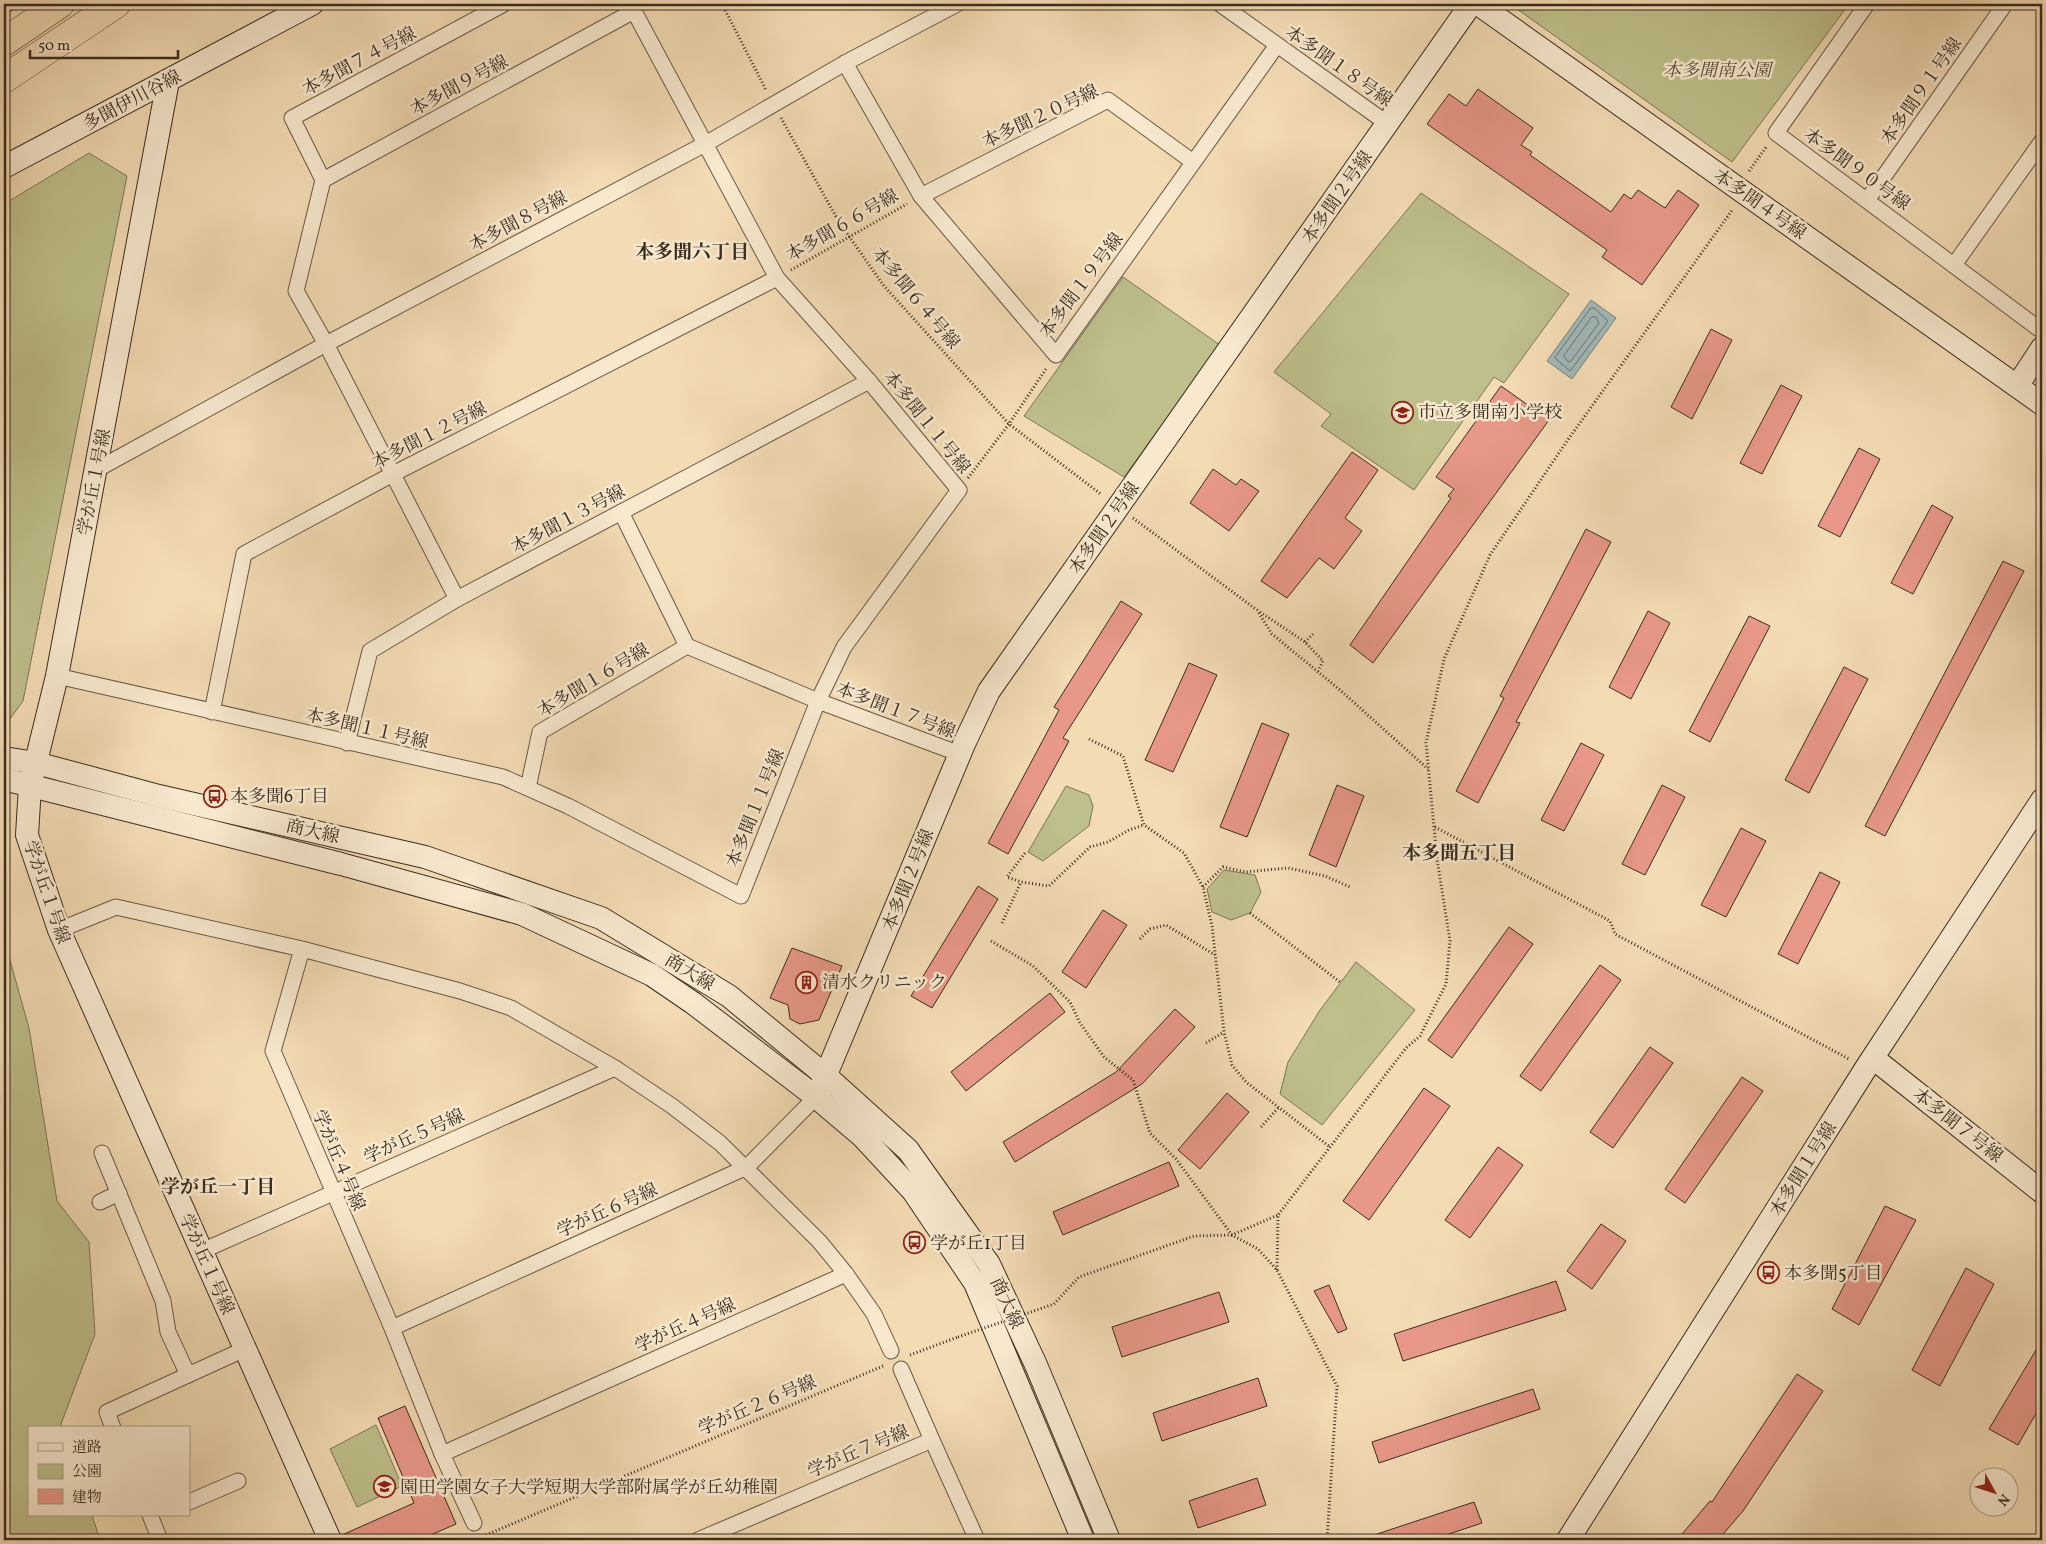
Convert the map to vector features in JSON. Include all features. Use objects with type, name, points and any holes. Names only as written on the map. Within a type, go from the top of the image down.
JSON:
[{"type":"highway","points":[[4,42],[60,4]]},
{"type":"highway","points":[[4,79],[116,4]]},
{"type":"street","name":"多聞伊川谷線","points":[[4,167],[168,82],[312,4]]},
{"type":"street","name":"本多聞７４号線","points":[[323,180],[292,118],[504,4]]},
{"type":"street","name":"本多聞８号線","points":[[96,470],[326,344],[707,143],[845,63],[957,4]]},
{"type":"street","name":"本多聞１８号線","points":[[1220,4],[1388,124]]},
{"type":"street","name":"本多聞２号線","points":[[816,1096],[960,754],[989,691],[1471,4]]},
{"type":"street","name":"本多聞４号線","points":[[1478,4],[2042,404]]},
{"type":"street","name":"本多聞９０号線","points":[[1867,4],[1776,133],[1868,199],[2042,331]]},
{"type":"street","name":"本多聞９１号線","points":[[1868,199],[2005,4]]},
{"type":"street","name":"本多聞９号線","points":[[323,180],[632,7],[707,143]]},
{"type":"street","name":"本多聞１９号線","points":[[845,63],[921,196],[1056,354],[1277,45]]},
{"type":"street","name":"学が丘１号線","points":[[168,82],[57,676],[30,786],[27,834],[59,930],[330,1540]]},
{"type":"street","name":"本多聞２０号線","points":[[921,196],[1108,100],[1193,162]]},
{"type":"street","points":[[1954,265],[2042,141]]},
{"type":"street","name":"本多聞１１号線","points":[[57,676],[346,743],[503,777],[568,806],[740,896],[818,701],[844,647],[959,490],[869,381],[777,278],[707,143]]},
{"type":"street","points":[[323,180],[296,291],[326,344],[457,599]]},
{"type":"street","name":"本多聞１２号線","points":[[212,712],[244,554],[393,474],[777,278]]},
{"type":"street","points":[[2017,386],[2042,348]]},
{"type":"street","name":"本多聞１３号線","points":[[346,743],[370,652],[457,599],[869,381]]},
{"type":"street","points":[[621,512],[688,646]]},
{"type":"street","name":"本多聞１７号線","points":[[688,646],[818,701],[960,754]]},
{"type":"street","name":"本多聞１６号線","points":[[528,788],[540,732],[688,646]]},
{"type":"street","name":"商大線","points":[[4,758],[36,763],[159,796],[425,857],[601,918],[728,996],[826,1076],[908,1150],[990,1264],[1036,1365],[1109,1540]]},
{"type":"street","name":"商大線","points":[[4,779],[341,864],[522,914],[652,975],[816,1096],[862,1136],[913,1191],[975,1283],[1083,1540]]},
{"type":"street","name":"本多聞１号線","points":[[1568,1540],[1870,1063],[2042,800]]},
{"type":"street","points":[[59,930],[116,907],[302,949],[460,990],[511,1008],[615,1068],[672,1106],[747,1167],[819,1241],[846,1274],[874,1314],[932,1440]]},
{"type":"street","name":"学が丘４号線","points":[[302,949],[273,1051],[392,1328],[442,1454],[846,1274]]},
{"type":"street","name":"本多聞７号線","points":[[1870,1063],[2042,1192]]},
{"type":"street","name":"学が丘５号線","points":[[202,1251],[615,1068]]},
{"type":"street","name":"学が丘６号線","points":[[392,1328],[747,1167],[816,1096]]},
{"type":"street","points":[[102,1153],[163,1301],[168,1332],[188,1375]]},
{"type":"street","points":[[100,1202],[119,1193]]},
{"type":"street","points":[[112,1426],[107,1412],[245,1349]]},
{"type":"street","name":"学が丘７号線","points":[[698,1540],[932,1440],[977,1540]]},
{"type":"street","points":[[442,1454],[474,1523]]},
{"type":"street","points":[[190,1502],[238,1480]]},
{"type":"street","points":[[154,1516],[160,1540]]},
{"type":"path","name":"本多聞６４号線","points":[[722,4],[773,104],[850,238],[884,286],[1009,424],[1257,610],[1305,642],[1323,661],[1318,671]]},
{"type":"path","points":[[1232,1236],[1278,1215],[1406,1048],[1420,1036],[1446,984],[1450,941],[1434,827],[1426,743],[1444,659],[1490,555],[1741,191],[1776,133]]},
{"type":"path","name":"本多聞６６号線","points":[[777,278],[921,196]]},
{"type":"path","points":[[959,490],[1009,424],[1056,354]]},
{"type":"path","points":[[1257,610],[1272,634],[1318,671],[1428,770]]},
{"type":"path","points":[[1305,642],[1313,634]]},
{"type":"path","points":[[1089,739],[1123,756],[1144,825],[1184,853],[1203,887],[1215,955],[1224,1032],[1232,1064],[1246,1082],[1330,1147]]},
{"type":"path","points":[[1025,853],[1007,877],[1021,882],[1049,886],[1090,847],[1108,842],[1129,830],[1144,825]]},
{"type":"path","points":[[1434,827],[1610,921],[1615,934],[1870,1063]]},
{"type":"path","points":[[1203,887],[1223,867],[1246,872],[1288,868],[1325,876],[1350,887]]},
{"type":"path","points":[[1002,923],[1021,882]]},
{"type":"path","points":[[1250,913],[1340,982]]},
{"type":"path","points":[[1140,939],[1150,929],[1166,925],[1215,955]]},
{"type":"path","points":[[991,941],[1033,966],[1070,1002],[1080,1023],[1104,1057],[1133,1080],[1150,1133],[1176,1159],[1232,1236],[1258,1250],[1277,1270],[1337,1386],[1327,1540]]},
{"type":"path","points":[[1206,1043],[1224,1032]]},
{"type":"path","points":[[1261,1127],[1279,1107]]},
{"type":"path","points":[[1277,1270],[1278,1215]]},
{"type":"path","name":"学が丘２６号線","points":[[479,1538],[896,1360],[1054,1304],[1079,1277],[1194,1236],[1232,1236]]},
{"type":"green space","name":"本多聞南公園","points":[[1510,4],[1849,4],[1732,162]]},
{"type":"green space","points":[[89,153],[127,176],[23,701],[4,727],[4,204]]},
{"type":"green space","points":[[1421,193],[1569,294],[1504,383],[1494,377],[1414,490],[1321,426],[1331,414],[1274,372]]},
{"type":"green space","points":[[1123,277],[1220,345],[1124,477],[1024,416]]},
{"type":"green space","points":[[1066,786],[1089,795],[1093,806],[1089,826],[1043,861],[1028,852]]},
{"type":"green space","points":[[1224,870],[1255,875],[1261,892],[1250,913],[1231,920],[1212,912],[1207,889]]},
{"type":"green space","points":[[4,939],[29,1028],[57,1201],[89,1242],[95,1334],[62,1426],[28,1426],[28,1516],[92,1516],[100,1540],[4,1540]]},
{"type":"green space","points":[[1356,962],[1415,1010],[1322,1125],[1280,1094],[1288,1062],[1320,1010]]},
{"type":"green space","points":[[376,1425],[402,1486],[357,1507],[330,1449]]},
{"type":"water","points":[[1591,300],[1616,318],[1572,379],[1547,361]]},
{"type":"building","points":[[1478,89],[1533,128],[1521,145],[1532,152],[1530,155],[1611,212],[1624,194],[1631,199],[1638,190],[1665,208],[1678,190],[1699,205],[1642,285],[1602,257],[1607,250],[1427,124],[1449,94],[1466,106]]},
{"type":"building","points":[[1711,329],[1732,340],[1692,419],[1671,407]]},
{"type":"building","points":[[1781,385],[1802,396],[1762,474],[1740,463]]},
{"type":"building","points":[[1501,386],[1549,420],[1373,663],[1350,645],[1451,498],[1448,496],[1454,489],[1436,477]]},
{"type":"building","points":[[1859,448],[1880,459],[1840,537],[1818,526]]},
{"type":"building","points":[[1352,452],[1378,470],[1345,518],[1362,531],[1334,569],[1319,558],[1287,598],[1261,581]]},
{"type":"building","points":[[1213,469],[1236,485],[1241,479],[1259,491],[1229,531],[1190,503]]},
{"type":"building","points":[[1932,505],[1953,517],[1913,594],[1891,583]]},
{"type":"building","points":[[1586,529],[1611,542],[1516,722],[1520,723],[1478,803],[1456,791],[1504,698],[1500,696]]},
{"type":"building","points":[[2003,561],[2024,571],[1885,836],[1865,826]]},
{"type":"building","points":[[1121,601],[1142,614],[1063,738],[1069,741],[1008,854],[988,843],[1059,710],[1054,707]]},
{"type":"building","points":[[1648,611],[1670,623],[1631,699],[1609,687]]},
{"type":"building","points":[[1749,616],[1770,626],[1710,742],[1689,731]]},
{"type":"building","points":[[1189,663],[1217,675],[1173,772],[1145,760]]},
{"type":"building","points":[[1844,667],[1868,679],[1809,793],[1785,780]]},
{"type":"building","points":[[1262,723],[1289,734],[1247,837],[1220,827]]},
{"type":"building","points":[[1581,743],[1604,755],[1564,831],[1541,820]]},
{"type":"building","points":[[1337,785],[1364,796],[1336,867],[1309,855]]},
{"type":"building","points":[[1662,785],[1685,797],[1645,875],[1622,864]]},
{"type":"building","points":[[1741,828],[1766,841],[1726,917],[1701,905]]},
{"type":"building","points":[[1820,872],[1840,882],[1798,964],[1778,954]]},
{"type":"building","points":[[978,886],[998,899],[932,1008],[911,996]]},
{"type":"building","points":[[1103,910],[1127,925],[1086,988],[1062,972]]},
{"type":"building","points":[[1509,927],[1533,944],[1452,1058],[1428,1040]]},
{"type":"building","name":"清水クリニック","points":[[792,948],[842,966],[819,1020],[800,1024],[790,1019],[788,1005],[770,998]]},
{"type":"building","points":[[1600,965],[1621,980],[1541,1091],[1520,1076]]},
{"type":"building","points":[[1050,993],[1065,1012],[966,1091],[951,1072]]},
{"type":"building","points":[[1175,1009],[1195,1027],[1142,1084],[1015,1162],[1003,1142],[1116,1072]]},
{"type":"building","points":[[1650,1047],[1673,1063],[1613,1148],[1590,1132]]},
{"type":"building","points":[[1742,1077],[1763,1091],[1685,1203],[1665,1189]]},
{"type":"building","points":[[1424,1088],[1450,1106],[1369,1220],[1343,1201]]},
{"type":"building","points":[[1227,1093],[1249,1112],[1200,1169],[1178,1150]]},
{"type":"building","points":[[1498,1147],[1523,1165],[1470,1238],[1445,1220]]},
{"type":"building","points":[[1169,1162],[1179,1186],[1063,1235],[1053,1212]]},
{"type":"building","points":[[1885,1206],[1916,1220],[1859,1325],[1832,1309]]},
{"type":"building","points":[[1601,1224],[1626,1241],[1592,1289],[1567,1271]]},
{"type":"building","points":[[1966,1268],[1994,1284],[1940,1386],[1912,1370]]},
{"type":"building","points":[[1556,1281],[1566,1310],[1403,1361],[1394,1334]]},
{"type":"building","points":[[1329,1285],[1347,1329],[1338,1333],[1314,1291]]},
{"type":"building","points":[[1219,1292],[1229,1322],[1122,1357],[1112,1327]]},
{"type":"building","points":[[2042,1340],[2042,1403],[2018,1445],[1989,1429]]},
{"type":"building","points":[[1797,1374],[1823,1391],[1743,1511],[1718,1540],[1677,1540],[1710,1501],[1712,1502]]},
{"type":"building","points":[[1258,1378],[1267,1406],[1162,1441],[1153,1413]]},
{"type":"building","points":[[1533,1389],[1540,1409],[1379,1463],[1372,1442]]},
{"type":"building","points":[[405,1406],[456,1524],[419,1540],[343,1540],[342,1535],[414,1503],[378,1418]]},
{"type":"building","points":[[1257,1478],[1266,1505],[1198,1528],[1189,1501]]},
{"type":"building","points":[[1474,1502],[1482,1523],[1431,1540],[1369,1540],[1368,1537]]},
{"type":"place","name":"市立多聞南小学校","points":[[1402,412]]},
{"type":"place","name":"本多聞6丁目","points":[[214,796]]},
{"type":"place","name":"清水クリニック","points":[[806,982]]},
{"type":"place","name":"学が丘1丁目","points":[[914,1243]]},
{"type":"place","name":"本多聞5丁目","points":[[1768,1273]]},
{"type":"place","name":"園田学園女子大学短期大学部附属学が丘幼稚園","points":[[384,1487]]},
{"type":"district","name":"本多聞六丁目","points":[[692,251]]},
{"type":"district","name":"本多聞五丁目","points":[[1459,852]]},
{"type":"district","name":"学が丘一丁目","points":[[218,1186]]}]
